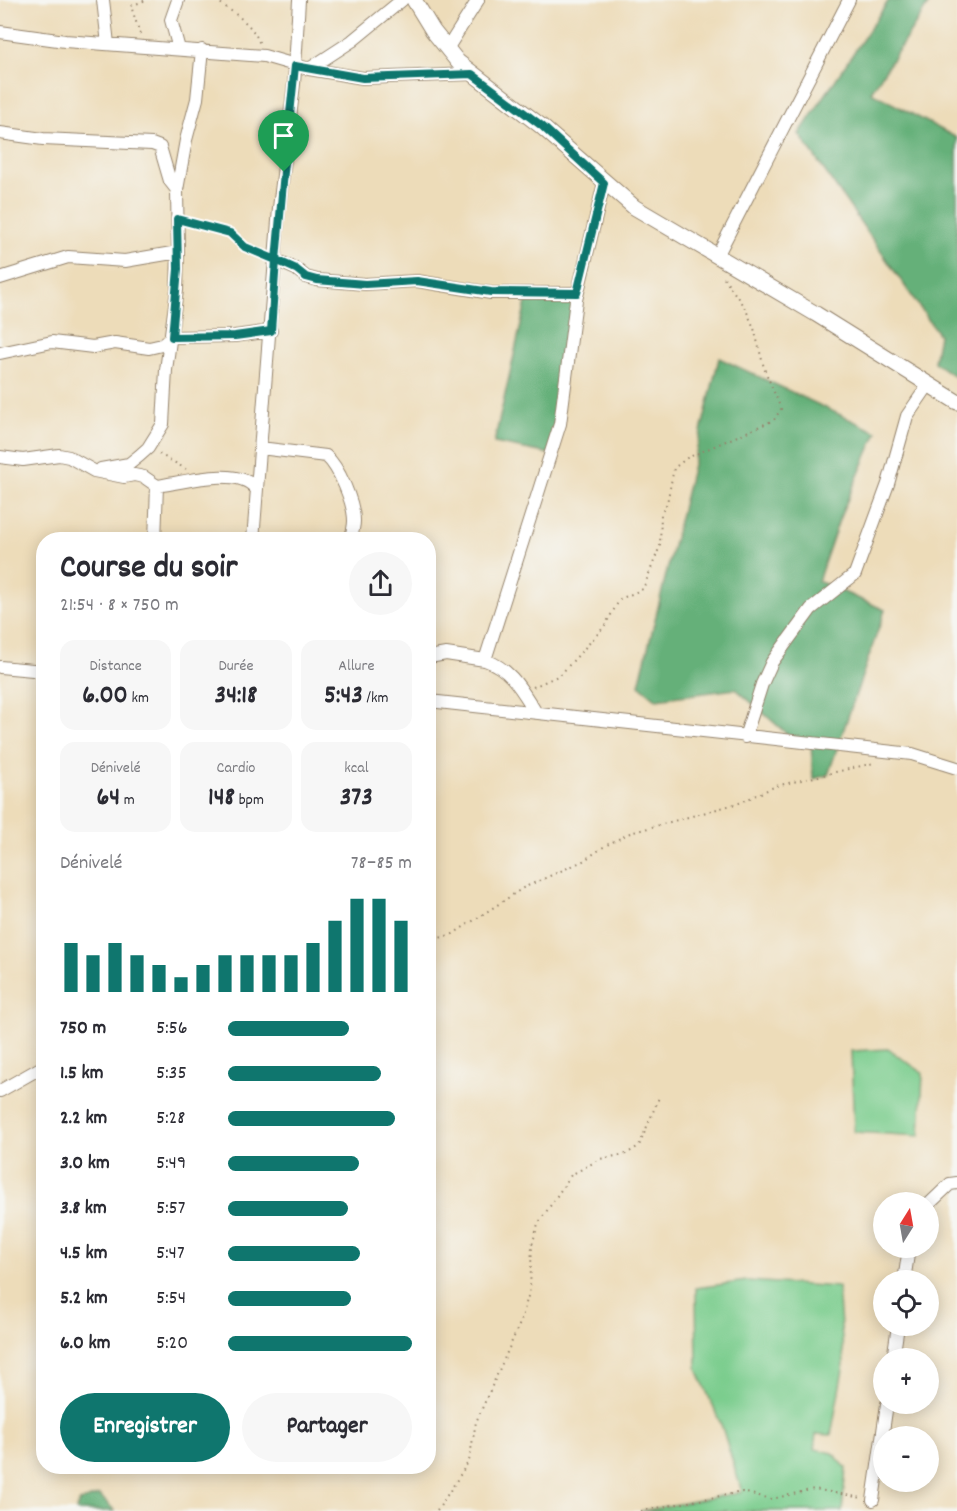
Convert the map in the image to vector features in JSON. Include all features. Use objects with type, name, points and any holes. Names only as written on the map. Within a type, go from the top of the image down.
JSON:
[{"type":"street","points":[[103,0],[108,44]]},
{"type":"street","points":[[178,0],[171,20],[179,49]]},
{"type":"street","points":[[256,532],[256,489],[299,0]]},
{"type":"street","points":[[309,69],[352,41],[402,0]]},
{"type":"street","points":[[414,0],[447,50],[472,74],[542,126],[604,183],[649,217],[957,402]]},
{"type":"street","points":[[447,50],[478,0]]},
{"type":"street","points":[[717,256],[849,0]]},
{"type":"street","points":[[0,32],[108,44],[264,56],[295,66],[363,78],[472,74]]},
{"type":"street","points":[[94,471],[129,464],[148,448],[163,424],[166,370],[177,290],[177,190],[186,140],[197,99],[202,50]]},
{"type":"street","points":[[0,133],[43,139],[152,144],[160,147],[170,181],[177,190]]},
{"type":"street","points":[[485,660],[560,424],[577,293],[604,183]]},
{"type":"street","points":[[0,278],[68,257],[125,261],[178,252]]},
{"type":"street","points":[[276,260],[296,269],[306,277],[317,280],[365,284],[417,281],[491,292],[577,293]]},
{"type":"street","points":[[0,353],[52,342],[93,347],[115,343],[149,348],[162,345],[172,337],[235,336],[271,331]]},
{"type":"street","points":[[745,737],[762,684],[772,662],[811,609],[855,574],[888,484],[907,416],[929,384]]},
{"type":"street","points":[[260,448],[326,456],[333,463],[351,502],[354,522],[352,532]]},
{"type":"street","points":[[0,457],[23,460],[59,455],[69,457],[94,471],[124,477],[134,475],[157,486],[201,477],[240,479],[256,489]]},
{"type":"street","points":[[154,532],[157,486]]},
{"type":"street","points":[[436,656],[446,654],[485,660],[501,666],[535,711]]},
{"type":"street","points":[[0,667],[36,670]]},
{"type":"street","points":[[436,702],[912,754],[957,768]]},
{"type":"street","points":[[0,1091],[36,1071]]},
{"type":"street","points":[[939,1194],[950,1184],[957,1183]]},
{"type":"street","points":[[873,1500],[885,1414]]},
{"type":"path","points":[[146,0],[131,6],[136,29],[147,47]]},
{"type":"path","points":[[216,0],[257,34],[264,56]]},
{"type":"path","points":[[177,219],[230,233],[245,247],[276,260]]},
{"type":"path","points":[[522,692],[560,675],[604,627],[620,599],[643,589],[660,546],[661,514],[667,503],[674,468],[687,458],[774,420],[781,409],[764,368],[750,319],[722,274]]},
{"type":"path","points":[[148,448],[201,477]]},
{"type":"path","points":[[436,939],[453,934],[523,888],[583,861],[630,832],[738,803],[776,786],[876,762]]},
{"type":"path","points":[[437,1511],[469,1461],[476,1422],[521,1321],[530,1289],[532,1245],[538,1224],[571,1175],[600,1159],[626,1154],[639,1146],[660,1095]]},
{"type":"path","points":[[641,1511],[742,1492],[772,1499],[814,1489],[873,1500]]},
{"type":"green space","points":[[889,0],[931,0],[871,92],[957,138],[957,378],[934,362],[939,335],[799,134]]},
{"type":"green space","points":[[527,298],[575,300],[550,454],[494,443]]},
{"type":"green space","points":[[719,358],[877,432],[840,517],[818,581],[885,610],[828,775],[813,779],[811,743],[795,741],[736,689],[656,699],[639,685]]},
{"type":"green space","points":[[888,1049],[923,1073],[920,1136],[854,1132],[851,1051]]},
{"type":"green space","points":[[747,1281],[838,1287],[844,1364],[831,1435],[816,1434],[814,1449],[833,1453],[846,1468],[842,1511],[641,1511],[742,1492],[722,1427],[697,1369],[696,1288]]},
{"type":"green space","points":[[99,1495],[115,1511],[76,1511],[79,1502]]},
{"type":"route","points":[[284,172],[276,260],[245,247],[230,233],[177,219],[178,269],[172,337],[211,338],[271,331],[276,260],[296,269],[306,277],[317,280],[365,284],[417,281],[491,292],[577,293],[604,183],[542,126],[472,74],[420,78],[363,78],[295,66],[284,172]]}]
